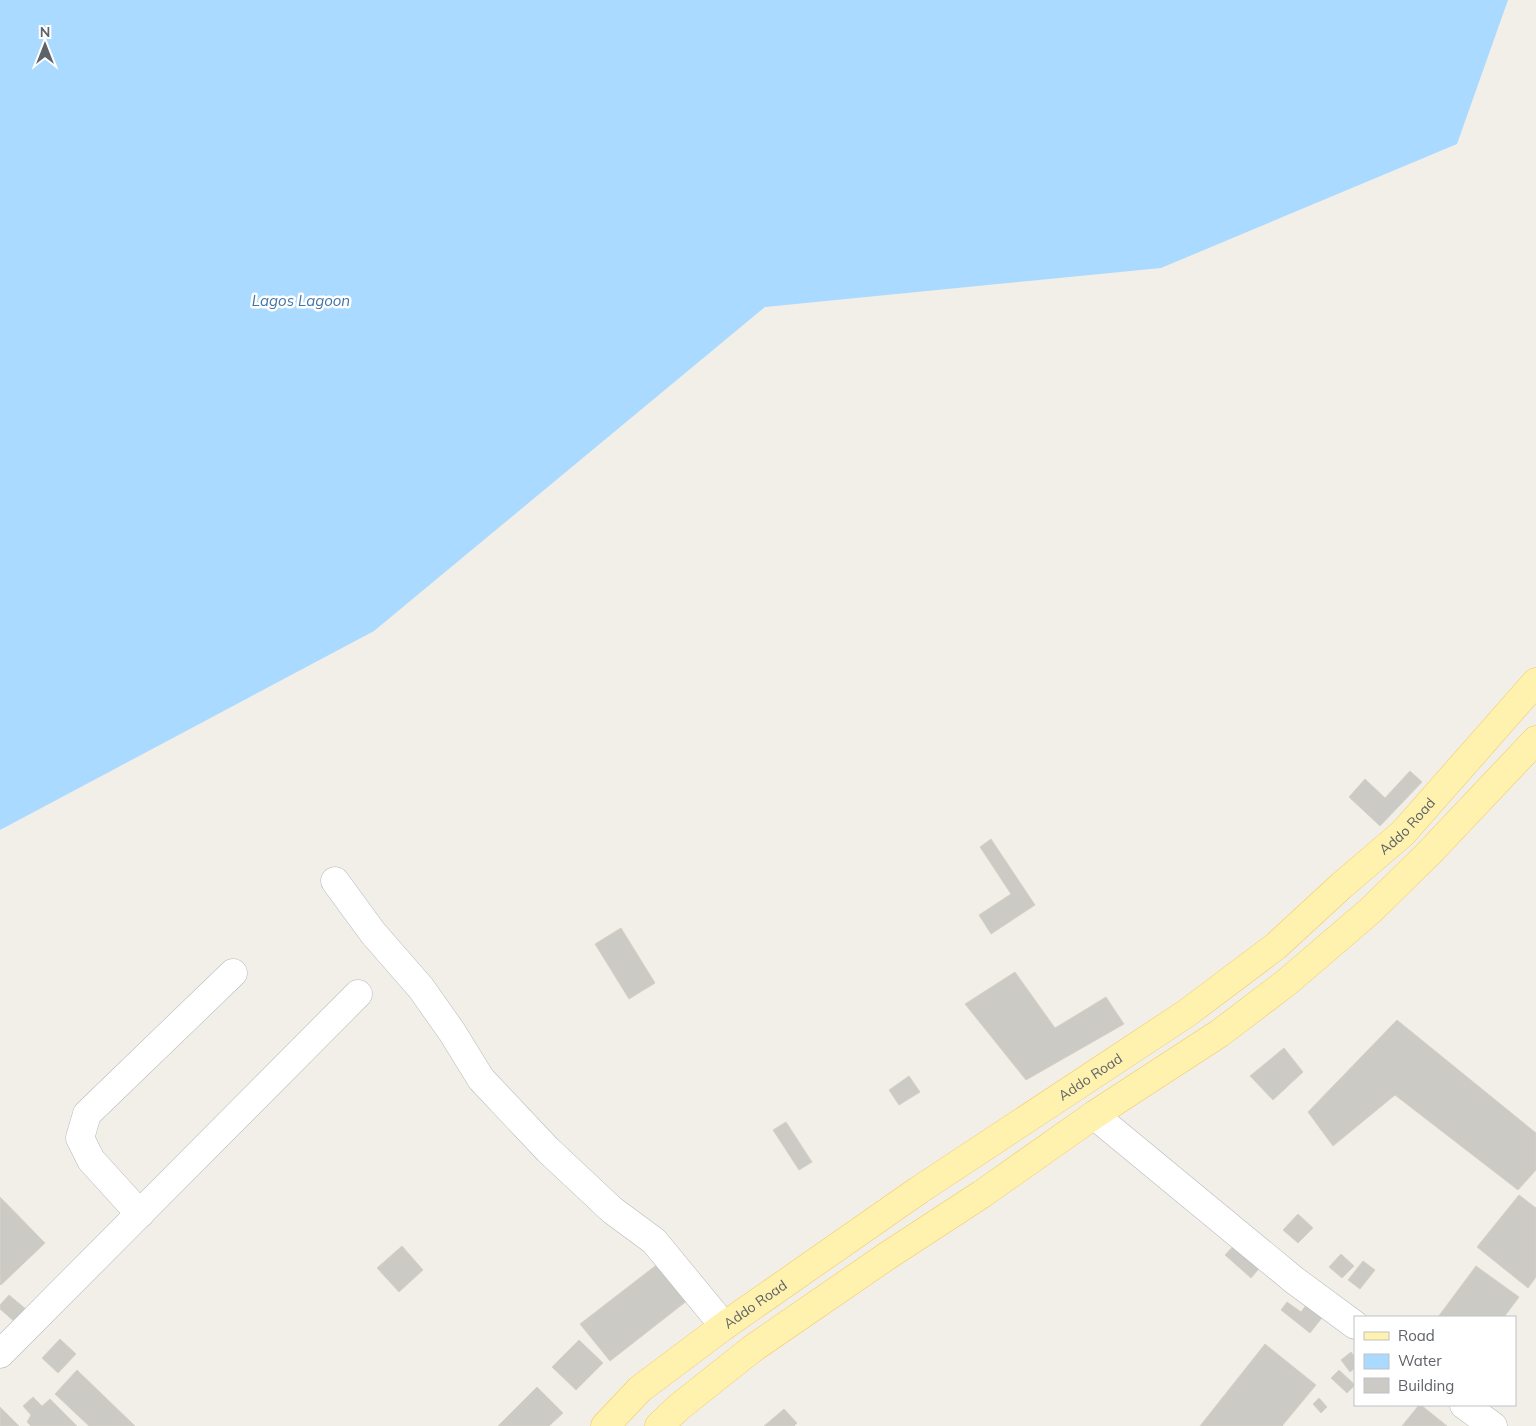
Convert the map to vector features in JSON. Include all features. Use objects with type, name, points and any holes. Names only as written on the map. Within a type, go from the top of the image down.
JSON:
[{"type":"main road","name":"Addo Road","points":[[605,1426],[640,1389],[724,1326],[920,1190],[1187,1012],[1276,946],[1341,886],[1403,833],[1536,682]]},
{"type":"main road","points":[[659,1426],[679,1407],[752,1349],[879,1261],[982,1194],[1094,1115],[1220,1033],[1294,976],[1371,910],[1429,853],[1536,740]]},
{"type":"street","points":[[335,881],[373,933],[421,988],[452,1032],[481,1079],[548,1150],[612,1210],[654,1241],[724,1326]]},
{"type":"street","points":[[140,1214],[91,1160],[80,1138],[87,1114],[233,974]]},
{"type":"street","points":[[0,1354],[358,994]]},
{"type":"street","points":[[1094,1115],[1294,1280],[1354,1324]]},
{"type":"street","points":[[1465,1406],[1493,1426]]},
{"type":"water","name":"Lagos Lagoon","points":[[0,0],[1508,0],[1457,144],[1161,268],[765,307],[374,631],[0,830]]},
{"type":"building","points":[[1410,771],[1422,782],[1380,826],[1349,797],[1365,779],[1385,798]]},
{"type":"building","points":[[991,839],[1035,905],[991,934],[979,915],[1011,894],[980,847]]},
{"type":"building","points":[[621,928],[655,983],[629,999],[595,944]]},
{"type":"building","points":[[1015,972],[1055,1028],[1106,997],[1124,1024],[1026,1080],[965,1004]]},
{"type":"building","points":[[1397,1020],[1536,1133],[1536,1170],[1518,1190],[1395,1095],[1333,1146],[1308,1112]]},
{"type":"building","points":[[1284,1048],[1303,1072],[1273,1100],[1250,1076]]},
{"type":"building","points":[[909,1076],[920,1092],[899,1105],[889,1090]]},
{"type":"building","points":[[786,1122],[812,1162],[799,1170],[773,1130]]},
{"type":"building","points":[[1519,1195],[1536,1208],[1536,1277],[1528,1288],[1477,1247]]},
{"type":"building","points":[[0,1197],[45,1243],[1,1285],[0,1284]]},
{"type":"building","points":[[1298,1214],[1313,1228],[1298,1243],[1283,1230]]},
{"type":"building","points":[[1237,1242],[1263,1264],[1251,1278],[1225,1255]]},
{"type":"building","points":[[402,1246],[423,1270],[399,1292],[377,1268]]},
{"type":"building","points":[[1341,1254],[1354,1266],[1342,1278],[1329,1267]]},
{"type":"building","points":[[1363,1261],[1375,1270],[1360,1289],[1348,1280]]},
{"type":"building","points":[[659,1263],[688,1300],[610,1361],[580,1324]]},
{"type":"building","points":[[1476,1266],[1519,1297],[1505,1316],[1439,1316]]},
{"type":"building","points":[[9,1295],[27,1310],[16,1323],[0,1309],[0,1305]]},
{"type":"building","points":[[1309,1301],[1325,1314],[1310,1333],[1281,1310],[1287,1302],[1301,1312]]},
{"type":"building","points":[[60,1339],[76,1354],[58,1373],[42,1358]]},
{"type":"building","points":[[579,1340],[603,1363],[576,1390],[552,1367]]},
{"type":"building","points":[[1265,1344],[1316,1385],[1282,1426],[1200,1426]]},
{"type":"building","points":[[1351,1352],[1354,1356],[1354,1369],[1350,1372],[1341,1360]]},
{"type":"building","points":[[77,1370],[135,1426],[89,1426],[55,1394]]},
{"type":"building","points":[[1339,1370],[1354,1386],[1347,1393],[1331,1378]]},
{"type":"building","points":[[537,1387],[563,1413],[549,1426],[498,1426]]},
{"type":"building","points":[[33,1397],[42,1406],[50,1399],[77,1426],[31,1426],[27,1422],[31,1415],[23,1406]]},
{"type":"building","points":[[1319,1398],[1327,1407],[1321,1413],[1313,1404]]},
{"type":"building","points":[[1418,1406],[1422,1406],[1447,1426],[1402,1426]]},
{"type":"building","points":[[0,1407],[19,1426],[0,1426]]},
{"type":"building","points":[[784,1409],[797,1423],[794,1426],[764,1426]]}]
